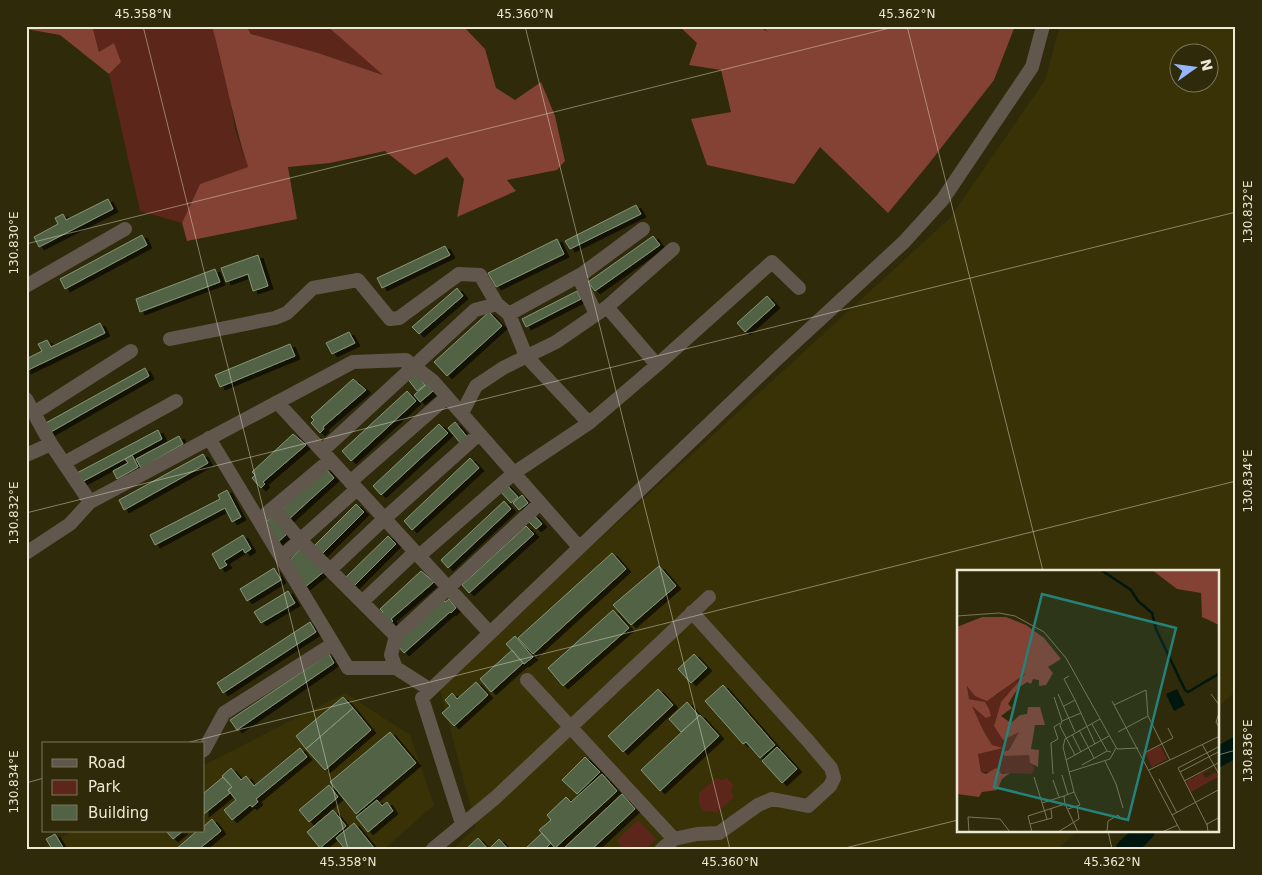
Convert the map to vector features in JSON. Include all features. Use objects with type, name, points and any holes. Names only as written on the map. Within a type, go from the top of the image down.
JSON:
[{"type":"street","points":[[462,824],[422,698],[489,632],[904,242],[943,199],[1032,67],[1044,26]]},
{"type":"street","points":[[26,286],[125,229]]},
{"type":"street","points":[[508,314],[578,276],[643,229]]},
{"type":"street","points":[[462,413],[476,386],[503,368],[556,342],[602,310],[673,249]]},
{"type":"street","points":[[362,602],[514,473],[589,422],[658,365],[772,262],[800,288]]},
{"type":"street","points":[[170,339],[276,318],[287,313],[314,288],[358,280],[390,319],[399,318],[459,274],[480,275],[497,304],[508,314],[526,356],[589,422]]},
{"type":"street","points":[[578,276],[602,310],[658,365]]},
{"type":"street","points":[[259,520],[475,310],[497,304]]},
{"type":"street","points":[[34,413],[131,351]]},
{"type":"street","points":[[26,553],[70,524],[90,502],[353,362],[406,360],[433,381],[579,547]]},
{"type":"street","points":[[281,557],[447,397]]},
{"type":"street","points":[[26,399],[51,444],[90,502]]},
{"type":"street","points":[[64,463],[176,402]]},
{"type":"street","points":[[276,402],[489,632]]},
{"type":"street","points":[[330,570],[479,434]]},
{"type":"street","points":[[209,438],[348,668],[396,668],[430,689]]},
{"type":"street","points":[[26,455],[51,444]]},
{"type":"street","points":[[396,668],[390,655],[396,636],[540,503]]},
{"type":"street","points":[[273,508],[300,540],[396,636]]},
{"type":"street","points":[[433,849],[495,798],[709,597]]},
{"type":"street","points":[[662,849],[674,839],[697,834],[719,833],[758,805],[772,799],[808,806],[830,786],[834,778],[831,768],[809,742],[692,612]]},
{"type":"street","points":[[205,748],[224,712],[333,644]]},
{"type":"street","points":[[527,680],[674,839]]},
{"type":"shaded area","points":[[26,26],[96,26],[93,29],[99,52],[114,43],[121,62],[109,74],[60,35],[26,29]]},
{"type":"shaded area","points":[[212,26],[246,26],[251,34],[318,53],[383,75],[327,26],[463,26],[485,49],[496,88],[515,100],[541,82],[555,116],[565,161],[557,170],[507,180],[516,191],[457,217],[464,179],[447,157],[415,175],[385,151],[330,163],[288,167],[297,219],[187,241],[182,223],[200,184],[248,167]]},
{"type":"shaded area","points":[[679,26],[758,26],[768,32],[762,26],[1015,26],[994,80],[888,213],[820,147],[794,184],[707,165],[691,119],[731,112],[721,70],[689,65],[697,43]]},
{"type":"shaded area","points":[[1060,26],[1236,26],[1236,691],[1220,705],[1220,570],[957,570],[957,832],[1076,832],[1058,849],[453,849],[476,827],[439,686],[950,218],[1045,80]]},
{"type":"shaded area","points":[[345,693],[410,735],[434,805],[384,849],[39,849],[71,832],[205,832],[205,764]]},
{"type":"green space","points":[[96,26],[212,26],[226,75],[235,129],[248,167],[200,184],[182,223],[140,211],[109,74],[121,62],[99,52],[93,29]]},
{"type":"green space","points":[[246,26],[327,26],[384,75],[318,53],[251,34]]},
{"type":"green space","points":[[716,778],[721,780],[727,778],[734,786],[731,791],[734,797],[716,813],[712,811],[704,812],[699,805],[699,793]]},
{"type":"green space","points":[[638,820],[656,839],[646,849],[622,849],[617,840]]},
{"type":"building","points":[[108,199],[113,209],[39,247],[34,237],[58,224],[55,218],[63,214],[66,220]]},
{"type":"building","points":[[636,205],[641,214],[570,249],[565,241]]},
{"type":"building","points":[[142,235],[147,245],[65,289],[60,279]]},
{"type":"building","points":[[653,236],[660,245],[595,291],[588,282]]},
{"type":"building","points":[[557,239],[564,254],[496,287],[488,273]]},
{"type":"building","points":[[445,246],[450,255],[382,288],[377,278]]},
{"type":"building","points":[[258,255],[268,286],[253,291],[248,274],[226,282],[221,268]]},
{"type":"building","points":[[215,269],[220,282],[140,312],[136,299]]},
{"type":"building","points":[[457,288],[463,296],[419,334],[412,327]]},
{"type":"building","points":[[577,291],[581,299],[526,327],[522,319]]},
{"type":"building","points":[[767,296],[775,305],[745,332],[737,323]]},
{"type":"building","points":[[489,312],[502,326],[447,376],[434,362]]},
{"type":"building","points":[[100,323],[105,333],[26,371],[26,359],[42,351],[38,344],[47,340],[51,347]]},
{"type":"building","points":[[349,332],[355,343],[332,354],[326,343]]},
{"type":"building","points":[[290,344],[295,356],[220,387],[215,375]]},
{"type":"building","points":[[145,368],[149,376],[49,433],[44,424]]},
{"type":"building","points":[[415,372],[425,385],[417,391],[407,378]]},
{"type":"building","points":[[353,379],[366,390],[323,427],[324,429],[320,433],[311,423],[314,420],[311,417]]},
{"type":"building","points":[[427,384],[433,391],[420,402],[414,395]]},
{"type":"building","points":[[407,391],[416,401],[351,461],[342,451]]},
{"type":"building","points":[[455,422],[468,438],[461,444],[448,428]]},
{"type":"building","points":[[439,424],[448,433],[381,495],[373,486]]},
{"type":"building","points":[[158,430],[162,439],[80,483],[75,474]]},
{"type":"building","points":[[293,434],[306,445],[263,482],[265,484],[261,488],[252,478],[255,475],[252,472]]},
{"type":"building","points":[[179,436],[183,444],[141,468],[136,459]]},
{"type":"building","points":[[203,454],[208,463],[124,510],[119,500]]},
{"type":"building","points":[[132,455],[138,467],[117,479],[113,471],[128,463],[125,459]]},
{"type":"building","points":[[470,458],[479,468],[412,530],[404,521]]},
{"type":"building","points":[[326,469],[334,478],[289,519],[281,510]]},
{"type":"building","points":[[506,484],[518,497],[511,503],[499,490]]},
{"type":"building","points":[[227,490],[241,517],[232,522],[225,508],[155,545],[150,535],[220,499],[218,495]]},
{"type":"building","points":[[522,495],[528,503],[519,510],[513,503]]},
{"type":"building","points":[[504,501],[511,509],[448,568],[441,560]]},
{"type":"building","points":[[356,504],[364,512],[321,555],[313,547]]},
{"type":"building","points":[[533,514],[542,524],[536,529],[527,520]]},
{"type":"building","points":[[273,516],[288,533],[278,542],[263,524]]},
{"type":"building","points":[[526,526],[534,534],[469,593],[462,585]]},
{"type":"building","points":[[243,535],[251,549],[245,553],[243,549],[224,561],[227,565],[220,569],[212,554]]},
{"type":"building","points":[[388,536],[396,544],[353,587],[345,578]]},
{"type":"building","points":[[302,547],[326,570],[305,587],[287,563]]},
{"type":"building","points":[[612,553],[626,569],[533,654],[518,638]]},
{"type":"building","points":[[659,566],[676,586],[631,625],[613,605]]},
{"type":"building","points":[[274,568],[281,580],[247,601],[240,589]]},
{"type":"building","points":[[421,571],[434,582],[391,619],[393,621],[389,625],[380,615],[383,612],[380,609]]},
{"type":"building","points":[[288,591],[295,603],[261,623],[254,612]]},
{"type":"building","points":[[443,599],[445,602],[449,599],[456,608],[404,653],[397,645],[397,640]]},
{"type":"building","points":[[613,610],[629,628],[563,686],[548,668]]},
{"type":"building","points":[[310,622],[316,632],[223,693],[217,683]]},
{"type":"building","points":[[515,636],[533,657],[524,664],[506,644]]},
{"type":"building","points":[[512,650],[523,663],[491,692],[480,679]]},
{"type":"building","points":[[329,654],[334,663],[237,730],[230,720]]},
{"type":"building","points":[[694,654],[707,668],[691,683],[678,669]]},
{"type":"building","points":[[476,682],[488,695],[454,726],[442,713],[450,706],[445,700],[452,693],[457,699]]},
{"type":"building","points":[[723,685],[775,745],[760,758],[746,742],[743,744],[705,701]]},
{"type":"building","points":[[658,689],[673,705],[623,752],[608,736]]},
{"type":"building","points":[[343,697],[353,708],[306,749],[296,736]]},
{"type":"building","points":[[687,702],[699,716],[681,732],[669,719]]},
{"type":"building","points":[[353,708],[371,730],[325,770],[306,749]]},
{"type":"building","points":[[700,715],[719,736],[660,791],[641,770]]},
{"type":"building","points":[[390,732],[416,763],[356,814],[330,782]]},
{"type":"building","points":[[777,747],[797,769],[782,783],[762,761]]},
{"type":"building","points":[[300,748],[307,757],[256,799],[258,802],[252,807],[250,805],[232,820],[224,810],[236,800],[228,790],[232,787],[222,776],[231,768],[241,780],[246,776],[254,786]]},
{"type":"building","points":[[585,757],[600,772],[577,794],[562,780]]},
{"type":"building","points":[[602,774],[617,791],[555,848],[539,830],[551,820],[547,815],[566,797],[571,802]]},
{"type":"building","points":[[223,777],[232,787],[228,790],[230,793],[205,813],[205,792]]},
{"type":"building","points":[[329,785],[338,797],[309,822],[299,810]]},
{"type":"building","points":[[622,794],[635,809],[592,849],[563,849]]},
{"type":"building","points":[[377,800],[382,806],[387,802],[393,811],[368,832],[356,817]]},
{"type":"building","points":[[333,810],[346,826],[320,848],[307,832]]},
{"type":"building","points":[[212,819],[221,831],[199,849],[176,849],[196,832],[205,832],[205,825]]},
{"type":"building","points":[[354,823],[375,849],[345,849],[336,838]]},
{"type":"building","points":[[167,832],[182,832],[173,839]]},
{"type":"building","points":[[542,833],[551,843],[545,849],[525,849]]},
{"type":"building","points":[[55,834],[64,849],[52,849],[46,839]]},
{"type":"building","points":[[478,838],[488,849],[466,849]]},
{"type":"building","points":[[499,839],[508,849],[490,848]]},
{"type":"waterway","points":[[1220,756],[1236,747]]},
{"type":"waterway","points":[[1126,849],[1144,832]]}]
